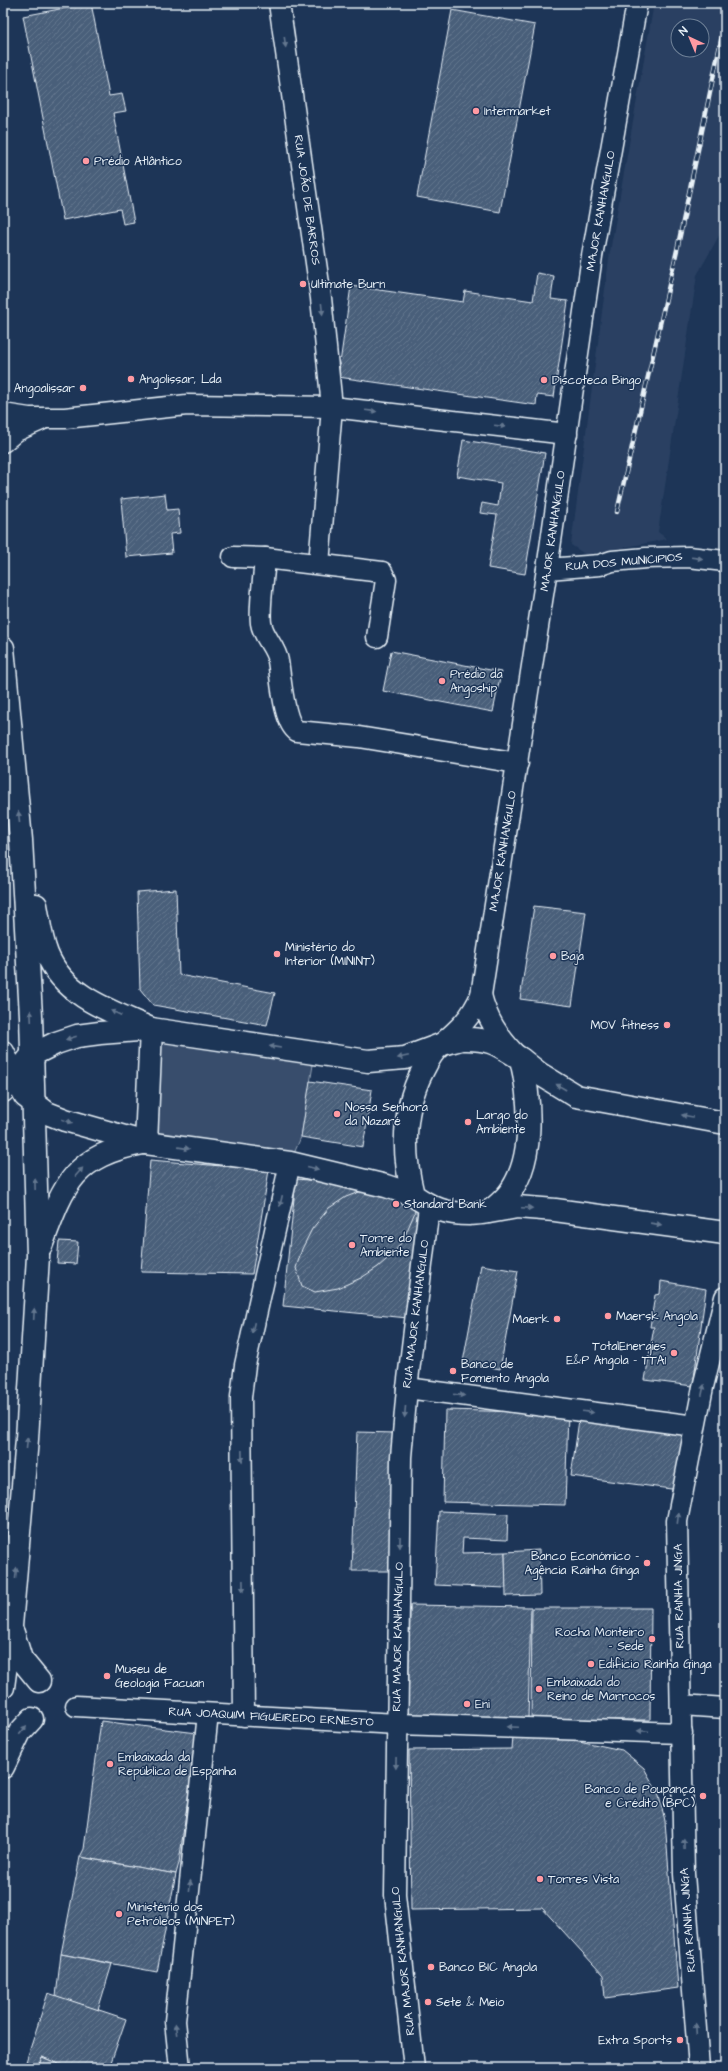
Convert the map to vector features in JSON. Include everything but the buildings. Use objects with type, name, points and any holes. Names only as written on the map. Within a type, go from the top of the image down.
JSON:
[{"type":"main road","points":[[3,648],[21,840],[32,1055],[38,1256],[27,1439],[11,1626],[3,1687]]},
{"type":"main road","points":[[21,840],[46,952],[56,973],[80,995],[112,1012],[152,1029]]},
{"type":"main road","points":[[146,1143],[152,1029]]},
{"type":"main road","points":[[8,1084],[32,1055],[56,1043],[77,1036],[152,1029],[368,1061],[405,1058],[461,1039],[481,1038],[500,1046],[521,1059],[540,1074],[576,1096],[725,1123]]},
{"type":"main road","points":[[421,1201],[406,1169],[404,1140],[408,1107],[417,1081],[427,1062],[440,1045]]},
{"type":"main road","points":[[3,1052],[8,1084],[47,1114],[146,1143],[290,1163],[386,1186],[421,1201],[460,1214],[488,1212],[517,1207],[555,1210],[725,1233]]},
{"type":"main road","points":[[488,1212],[512,1190],[519,1177],[529,1118],[527,1086],[521,1059]]},
{"type":"main road","points":[[38,1256],[66,1186],[88,1162],[121,1147],[146,1143]]},
{"type":"main road","points":[[11,1626],[21,1659],[39,1681]]},
{"type":"main road","points":[[3,1767],[20,1732],[32,1719]]},
{"type":"street","name":"RUA JOÃO DE BARROS","points":[[279,3],[321,298],[332,407],[320,564]]},
{"type":"street","name":"MAJOR KANHANGULO","points":[[440,1045],[461,1027],[474,1012],[481,995],[518,763],[592,256],[637,3]]},
{"type":"street","points":[[3,414],[29,418],[65,418],[187,405],[332,407],[567,434]]},
{"type":"street","points":[[3,442],[16,431],[44,418]]},
{"type":"street","points":[[233,557],[265,558],[382,572],[386,580],[377,636]]},
{"type":"street","name":"RUA DOS MUNICIPIOS","points":[[547,569],[600,565],[612,561],[646,558],[688,557],[725,561]]},
{"type":"street","points":[[265,558],[261,622],[265,634],[278,656],[287,716],[296,731],[359,737],[518,763]]},
{"type":"street","points":[[481,995],[486,1014],[495,1030],[521,1059]]},
{"type":"street","points":[[244,1716],[241,1398],[245,1365],[290,1163]]},
{"type":"street","name":"RUA MAJOR KANHANGULO","points":[[414,2068],[395,1896],[401,1457],[421,1201]]},
{"type":"street","name":"RUA RAINHA JINGA","points":[[699,2068],[684,1874],[682,1705],[677,1521],[695,1426],[725,1297]]},
{"type":"street","points":[[407,1388],[695,1426]]},
{"type":"street","points":[[682,1705],[725,1708]]},
{"type":"street","name":"RUA JOAQUIM FIGUEIREDO ERNESTO","points":[[76,1706],[397,1724],[682,1732]]},
{"type":"street","points":[[180,2068],[175,2021],[208,1714]]},
{"type":"shaded area","points":[[654,3],[725,3],[725,225],[697,275],[658,532],[667,539],[586,555],[571,545],[610,252]]},
{"type":"shaded area","points":[[151,1029],[315,1053],[301,1137],[290,1163],[146,1143]]},
{"type":"railway","points":[[617,512],[677,250],[725,21]]},
{"type":"place","name":"Intermarket","points":[[476,111]]},
{"type":"place","name":"Prédio Atlântico","points":[[86,161]]},
{"type":"place","name":"Ultimate Burn","points":[[303,284]]},
{"type":"place","name":"Angolissar, Lda","points":[[131,379]]},
{"type":"place","name":"Discoteca Bingo","points":[[544,380]]},
{"type":"place","name":"Angoalissar","points":[[83,388]]},
{"type":"place","name":"Prédio da Angoship","points":[[442,681]]},
{"type":"place","name":"Ministério do Interior (MININT)","points":[[277,954]]},
{"type":"place","name":"Baja","points":[[553,956]]},
{"type":"place","name":"MOV fitness","points":[[667,1025]]},
{"type":"place","name":"Nossa Senhora da Nazaré","points":[[337,1114]]},
{"type":"place","name":"Largo do Ambiente","points":[[468,1122]]},
{"type":"place","name":"Standard Bank","points":[[396,1204]]},
{"type":"place","name":"Torre do Ambiente","points":[[352,1245]]},
{"type":"place","name":"Maersk Angola","points":[[608,1316]]},
{"type":"place","name":"Maerk","points":[[557,1319]]},
{"type":"place","name":"TotalEnergies E&P Angola - TTA1","points":[[674,1353]]},
{"type":"place","name":"Banco de Fomento Angola","points":[[453,1371]]},
{"type":"place","name":"Banco Económico - Agência Rainha Ginga","points":[[647,1563]]},
{"type":"place","name":"Rocha Monteiro - Sede","points":[[652,1639]]},
{"type":"place","name":"Edifício Rainha Ginga","points":[[591,1664]]},
{"type":"place","name":"Museu de Geologia Facuan","points":[[107,1676]]},
{"type":"place","name":"Embaixada do Reino de Marrocos","points":[[539,1689]]},
{"type":"place","name":"Eni","points":[[467,1704]]},
{"type":"place","name":"Embaixada da República de Espanha","points":[[110,1764]]},
{"type":"place","name":"Banco de Poupança e Crédito (BPC)","points":[[703,1796]]},
{"type":"place","name":"Torres Vista","points":[[540,1879]]},
{"type":"place","name":"Ministério dos Petróleos (MINPET)","points":[[119,1914]]},
{"type":"place","name":"Banco BIC Angola","points":[[431,1967]]},
{"type":"place","name":"Sete & Meio","points":[[428,2002]]},
{"type":"place","name":"Extra Sports","points":[[680,2040]]}]
